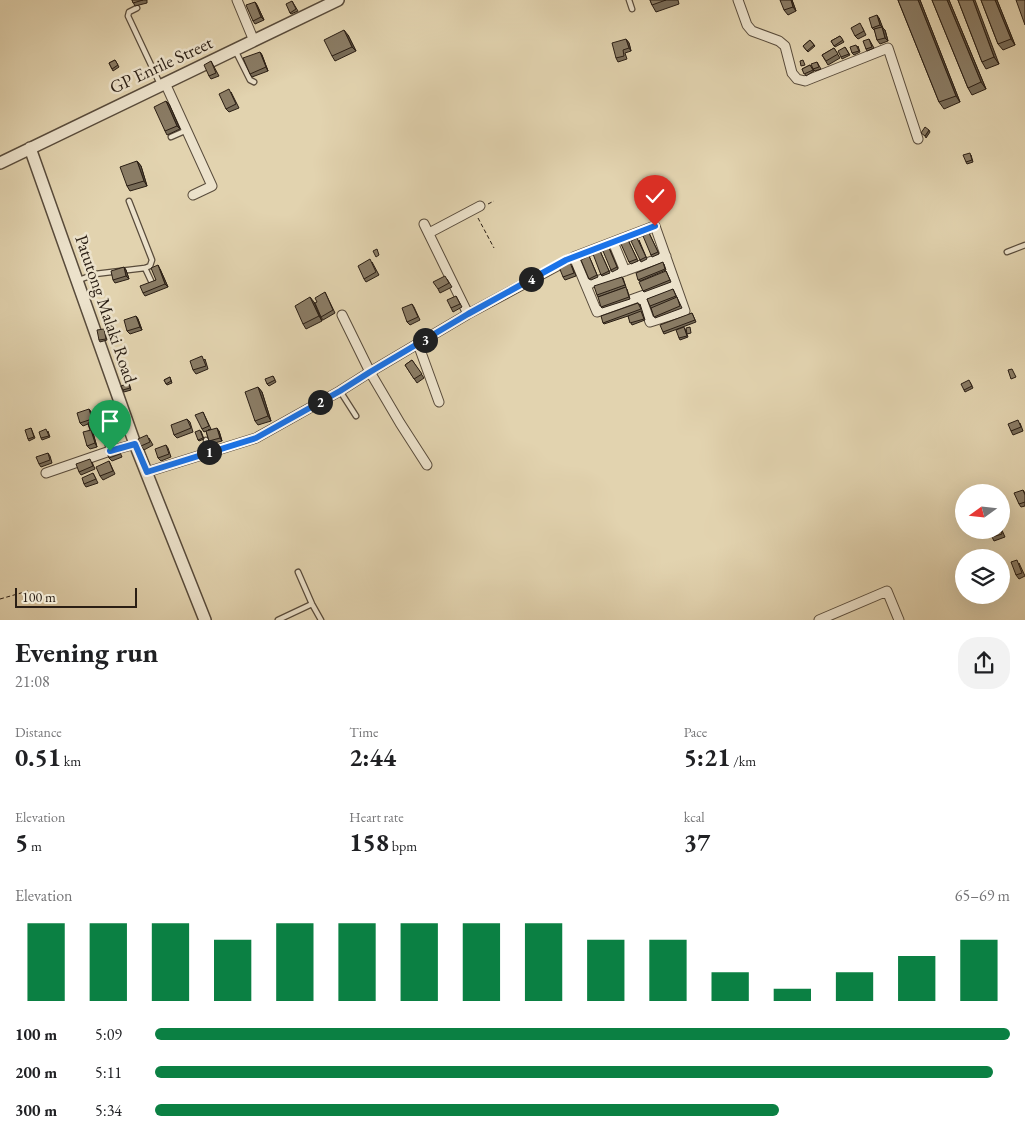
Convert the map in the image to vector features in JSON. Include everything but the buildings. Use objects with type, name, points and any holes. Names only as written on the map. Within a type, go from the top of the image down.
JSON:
[{"type":"street","points":[[237,0],[254,41]]},
{"type":"street","name":"GP Enrile Street","points":[[0,163],[338,0]]},
{"type":"street","points":[[738,0],[747,25],[752,31],[779,41],[785,46],[792,73],[797,79],[805,81],[888,48],[918,139]]},
{"type":"street","points":[[163,84],[212,186],[193,195]]},
{"type":"street","name":"Patutong Malaki Road","points":[[30,148],[135,444],[205,620]]},
{"type":"street","points":[[429,233],[477,208]]},
{"type":"street","points":[[424,224],[468,314]]},
{"type":"street","points":[[147,472],[256,438],[340,391],[468,314],[574,257],[655,226],[685,311],[650,322],[641,297]]},
{"type":"street","points":[[613,242],[625,271]]},
{"type":"street","points":[[586,285],[666,256]]},
{"type":"street","points":[[574,257],[597,312],[675,284]]},
{"type":"street","points":[[342,315],[370,372],[427,465]]},
{"type":"street","points":[[418,344],[439,402]]},
{"type":"street","points":[[46,474],[135,444]]},
{"type":"street","points":[[818,620],[888,591],[899,620]]},
{"type":"lane","points":[[629,0],[632,10]]},
{"type":"lane","points":[[137,8],[129,12],[128,16],[163,84]]},
{"type":"lane","points":[[236,50],[250,80],[254,82]]},
{"type":"lane","points":[[171,137],[186,130]]},
{"type":"lane","points":[[78,280],[95,274],[150,266],[152,260],[129,201]]},
{"type":"lane","points":[[1007,252],[1025,245]]},
{"type":"lane","points":[[145,268],[152,283]]},
{"type":"lane","points":[[340,391],[356,416]]},
{"type":"lane","points":[[103,431],[110,451]]},
{"type":"lane","points":[[206,440],[210,452]]},
{"type":"lane","points":[[298,572],[321,620]]},
{"type":"lane","points":[[278,620],[312,604]]},
{"type":"path","points":[[477,208],[494,248]]},
{"type":"path","points":[[0,599],[28,591]]},
{"type":"route","points":[[110,451],[135,444],[147,472],[256,438],[340,391],[468,314],[566,260],[655,226]]}]
